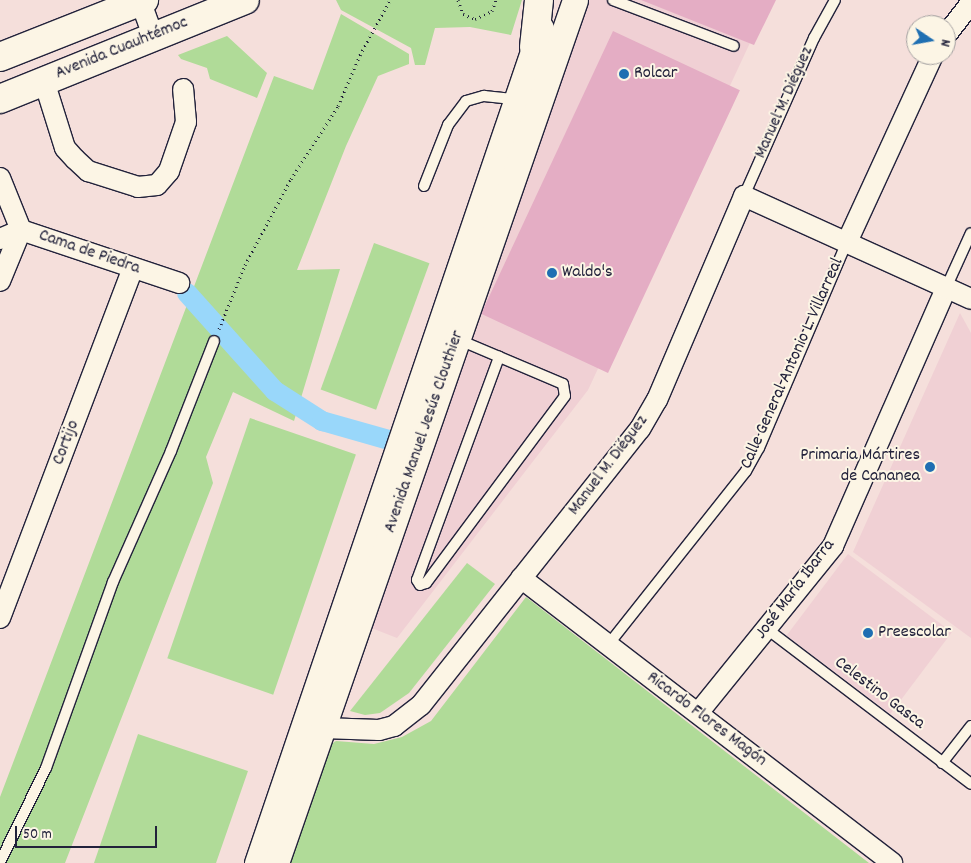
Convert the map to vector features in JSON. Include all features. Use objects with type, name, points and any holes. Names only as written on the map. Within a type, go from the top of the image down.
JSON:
[{"type":"main road","points":[[0,57],[142,0]]},
{"type":"main road","name":"Avenida Cuauhtémoc","points":[[0,99],[245,0]]},
{"type":"main road","points":[[534,47],[539,0]]},
{"type":"street","points":[[142,0],[153,36]]},
{"type":"street","name":"Avenida Manuel Jesús Clouthier","points":[[527,101],[534,47],[551,0]]},
{"type":"street","name":"Avenida Manuel Jesús Clouthier","points":[[257,863],[314,725],[527,101],[575,0]]},
{"type":"street","points":[[956,22],[971,3]]},
{"type":"street","name":"Calle General Antonio L. Villarreal","points":[[847,242],[928,65]]},
{"type":"street","points":[[44,81],[65,148],[75,160],[88,171],[138,188],[157,185],[169,171],[186,122],[183,89]]},
{"type":"street","points":[[0,178],[21,230],[0,281]]},
{"type":"street","points":[[744,196],[971,299]]},
{"type":"street","name":"Manuel M. Diéguez","points":[[314,725],[379,730],[409,716],[454,665],[520,578],[640,429],[657,400],[744,196]]},
{"type":"street","name":"Cama de Piedra","points":[[0,239],[21,230],[179,283]]},
{"type":"street","name":"Cortijo","points":[[0,618],[133,268]]},
{"type":"street","name":"José María Ibarra","points":[[698,714],[833,546],[946,288]]},
{"type":"street","name":"Ricardo Flores Magón","points":[[520,578],[892,863]]},
{"type":"street","name":"Avenida Manuel Jesús Clouthier","points":[[276,863],[314,725]]},
{"type":"lane","name":"Manuel M. Diéguez","points":[[744,196],[814,38],[835,0]]},
{"type":"lane","points":[[616,1],[734,46]]},
{"type":"lane","points":[[424,186],[448,125],[466,101],[484,96],[527,101]]},
{"type":"lane","name":"José María Ibarra","points":[[946,288],[971,233]]},
{"type":"lane","name":"Calle General Antonio L. Villarreal","points":[[608,646],[746,471],[759,448],[847,242]]},
{"type":"lane","points":[[448,335],[563,384],[565,396],[426,583],[420,586],[417,580],[499,357]]},
{"type":"lane","points":[[0,862],[46,768],[113,582],[171,451],[214,341]]},
{"type":"lane","name":"Celestino Gasca","points":[[767,629],[971,784]]},
{"type":"lane","points":[[942,763],[971,726]]},
{"type":"path","points":[[224,317],[245,265],[291,179],[338,106],[360,54],[390,0]]},
{"type":"path","points":[[458,0],[463,14],[475,19],[487,16],[496,0]]},
{"type":"shaded area","points":[[586,0],[770,0],[588,390],[397,638],[369,627]]},
{"type":"shaded area","name":"Primaria Mártires de Cananea","points":[[960,313],[971,333],[971,638],[853,552]]},
{"type":"shaded area","name":"Preescolar","points":[[848,554],[952,632],[890,714],[787,635]]},
{"type":"green space","points":[[336,0],[522,0],[511,35],[470,27],[435,28],[425,65],[415,65],[411,48],[341,10]]},
{"type":"green space","points":[[341,14],[409,54],[409,64],[378,76],[346,146],[297,270],[340,269],[294,421],[233,392],[206,457],[213,483],[65,863],[0,863],[0,797],[274,76],[313,90]]},
{"type":"green space","points":[[227,36],[267,73],[257,98],[210,79],[207,68],[181,59],[178,55]]},
{"type":"green space","points":[[374,243],[429,263],[376,410],[321,390]]},
{"type":"green space","points":[[250,418],[356,454],[273,695],[167,658]]},
{"type":"green space","points":[[467,563],[495,584],[409,693],[380,713],[365,715],[350,711]]},
{"type":"green space","points":[[526,597],[869,863],[287,863],[328,746],[336,741],[374,744],[402,737],[431,721]]},
{"type":"green space","points":[[138,734],[248,771],[216,863],[94,863]]},
{"type":"building","points":[[641,0],[776,0],[754,45]]},
{"type":"building","points":[[613,31],[740,90],[608,373],[481,314]]},
{"type":"waterway","points":[[187,293],[275,391],[322,421],[389,440]]},
{"type":"place","name":"Rolcar","points":[[624,74]]},
{"type":"place","name":"Waldo's","points":[[552,273]]},
{"type":"place","name":"Primaria Mártires de Cananea","points":[[930,467]]},
{"type":"place","name":"Preescolar","points":[[868,633]]}]
